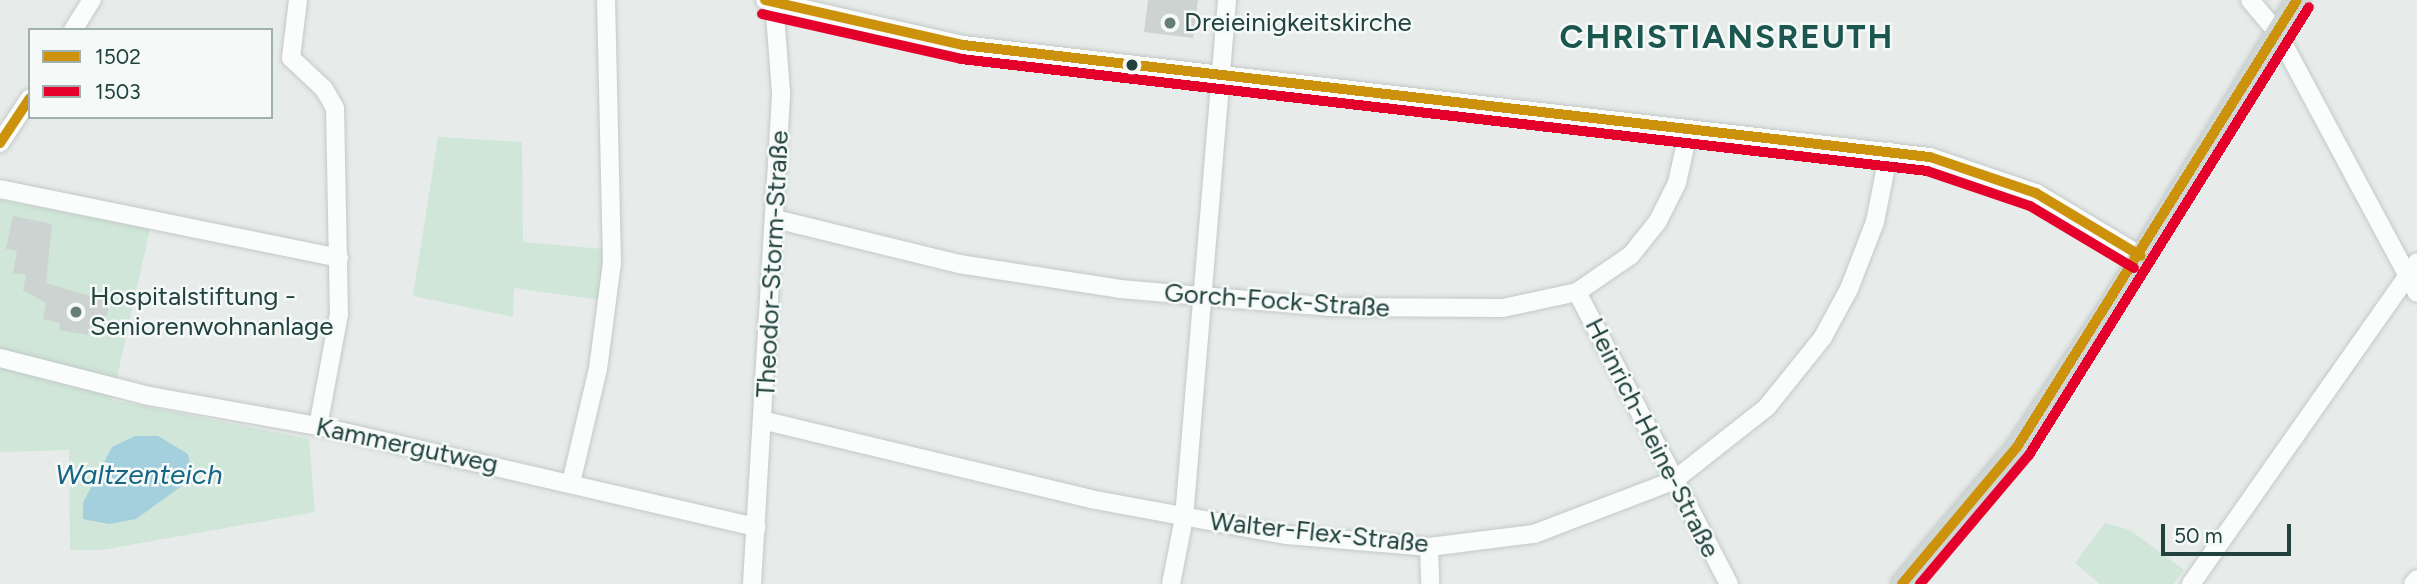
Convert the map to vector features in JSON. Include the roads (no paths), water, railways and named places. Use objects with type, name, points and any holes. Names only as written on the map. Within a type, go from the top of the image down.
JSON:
[{"type":"main road","points":[[1902,584],[2017,447],[2140,256],[2297,0]]},
{"type":"street","points":[[74,28],[92,0]]},
{"type":"street","points":[[298,0],[291,58],[324,89],[335,108],[339,314],[318,426]]},
{"type":"street","points":[[571,483],[598,369],[612,263],[606,0]]},
{"type":"street","points":[[1171,584],[1184,518],[1227,0]]},
{"type":"street","points":[[2250,0],[2277,32],[2412,269],[2417,293]]},
{"type":"street","points":[[771,1],[963,45],[1889,151],[2003,179],[2066,208],[2140,256]]},
{"type":"street","name":"Theodor-Storm-Straße","points":[[757,527],[766,421],[781,92],[771,1]]},
{"type":"street","points":[[0,143],[28,101]]},
{"type":"street","name":"Gorch-Fock-Straße","points":[[775,219],[1014,275],[1201,297],[1437,311],[1503,308],[1577,292],[1646,239],[1677,183],[1689,129]]},
{"type":"street","name":"Walter-Flex-Straße","points":[[766,421],[1184,518],[1287,535],[1429,547],[1489,542],[1559,527],[1673,481],[1767,407],[1823,337],[1858,268],[1881,200],[1889,151]]},
{"type":"street","points":[[0,189],[339,258]]},
{"type":"street","points":[[2191,584],[2412,269]]},
{"type":"street","name":"Heinrich-Heine-Straße","points":[[1577,292],[1673,481],[1729,584]]},
{"type":"street","name":"Kammergutweg","points":[[0,358],[149,396],[318,426],[757,527]]},
{"type":"street","points":[[752,584],[757,527]]},
{"type":"street","points":[[1429,547],[1430,584]]},
{"type":"street","points":[[2413,584],[2417,579]]},
{"type":"water","name":"Waltzenteich","points":[[135,436],[158,436],[188,454],[191,469],[183,485],[136,519],[109,524],[83,519],[83,503],[112,447]]},
{"type":"place","name":"Dreieinigkeitskirche","points":[[1170,23]]},
{"type":"place","name":"Hospitalstiftung - Seniorenwohnanlage","points":[[76,312]]},
{"type":"district","name":"CHRISTIANSREUTH","points":[[1727,37]]}]
